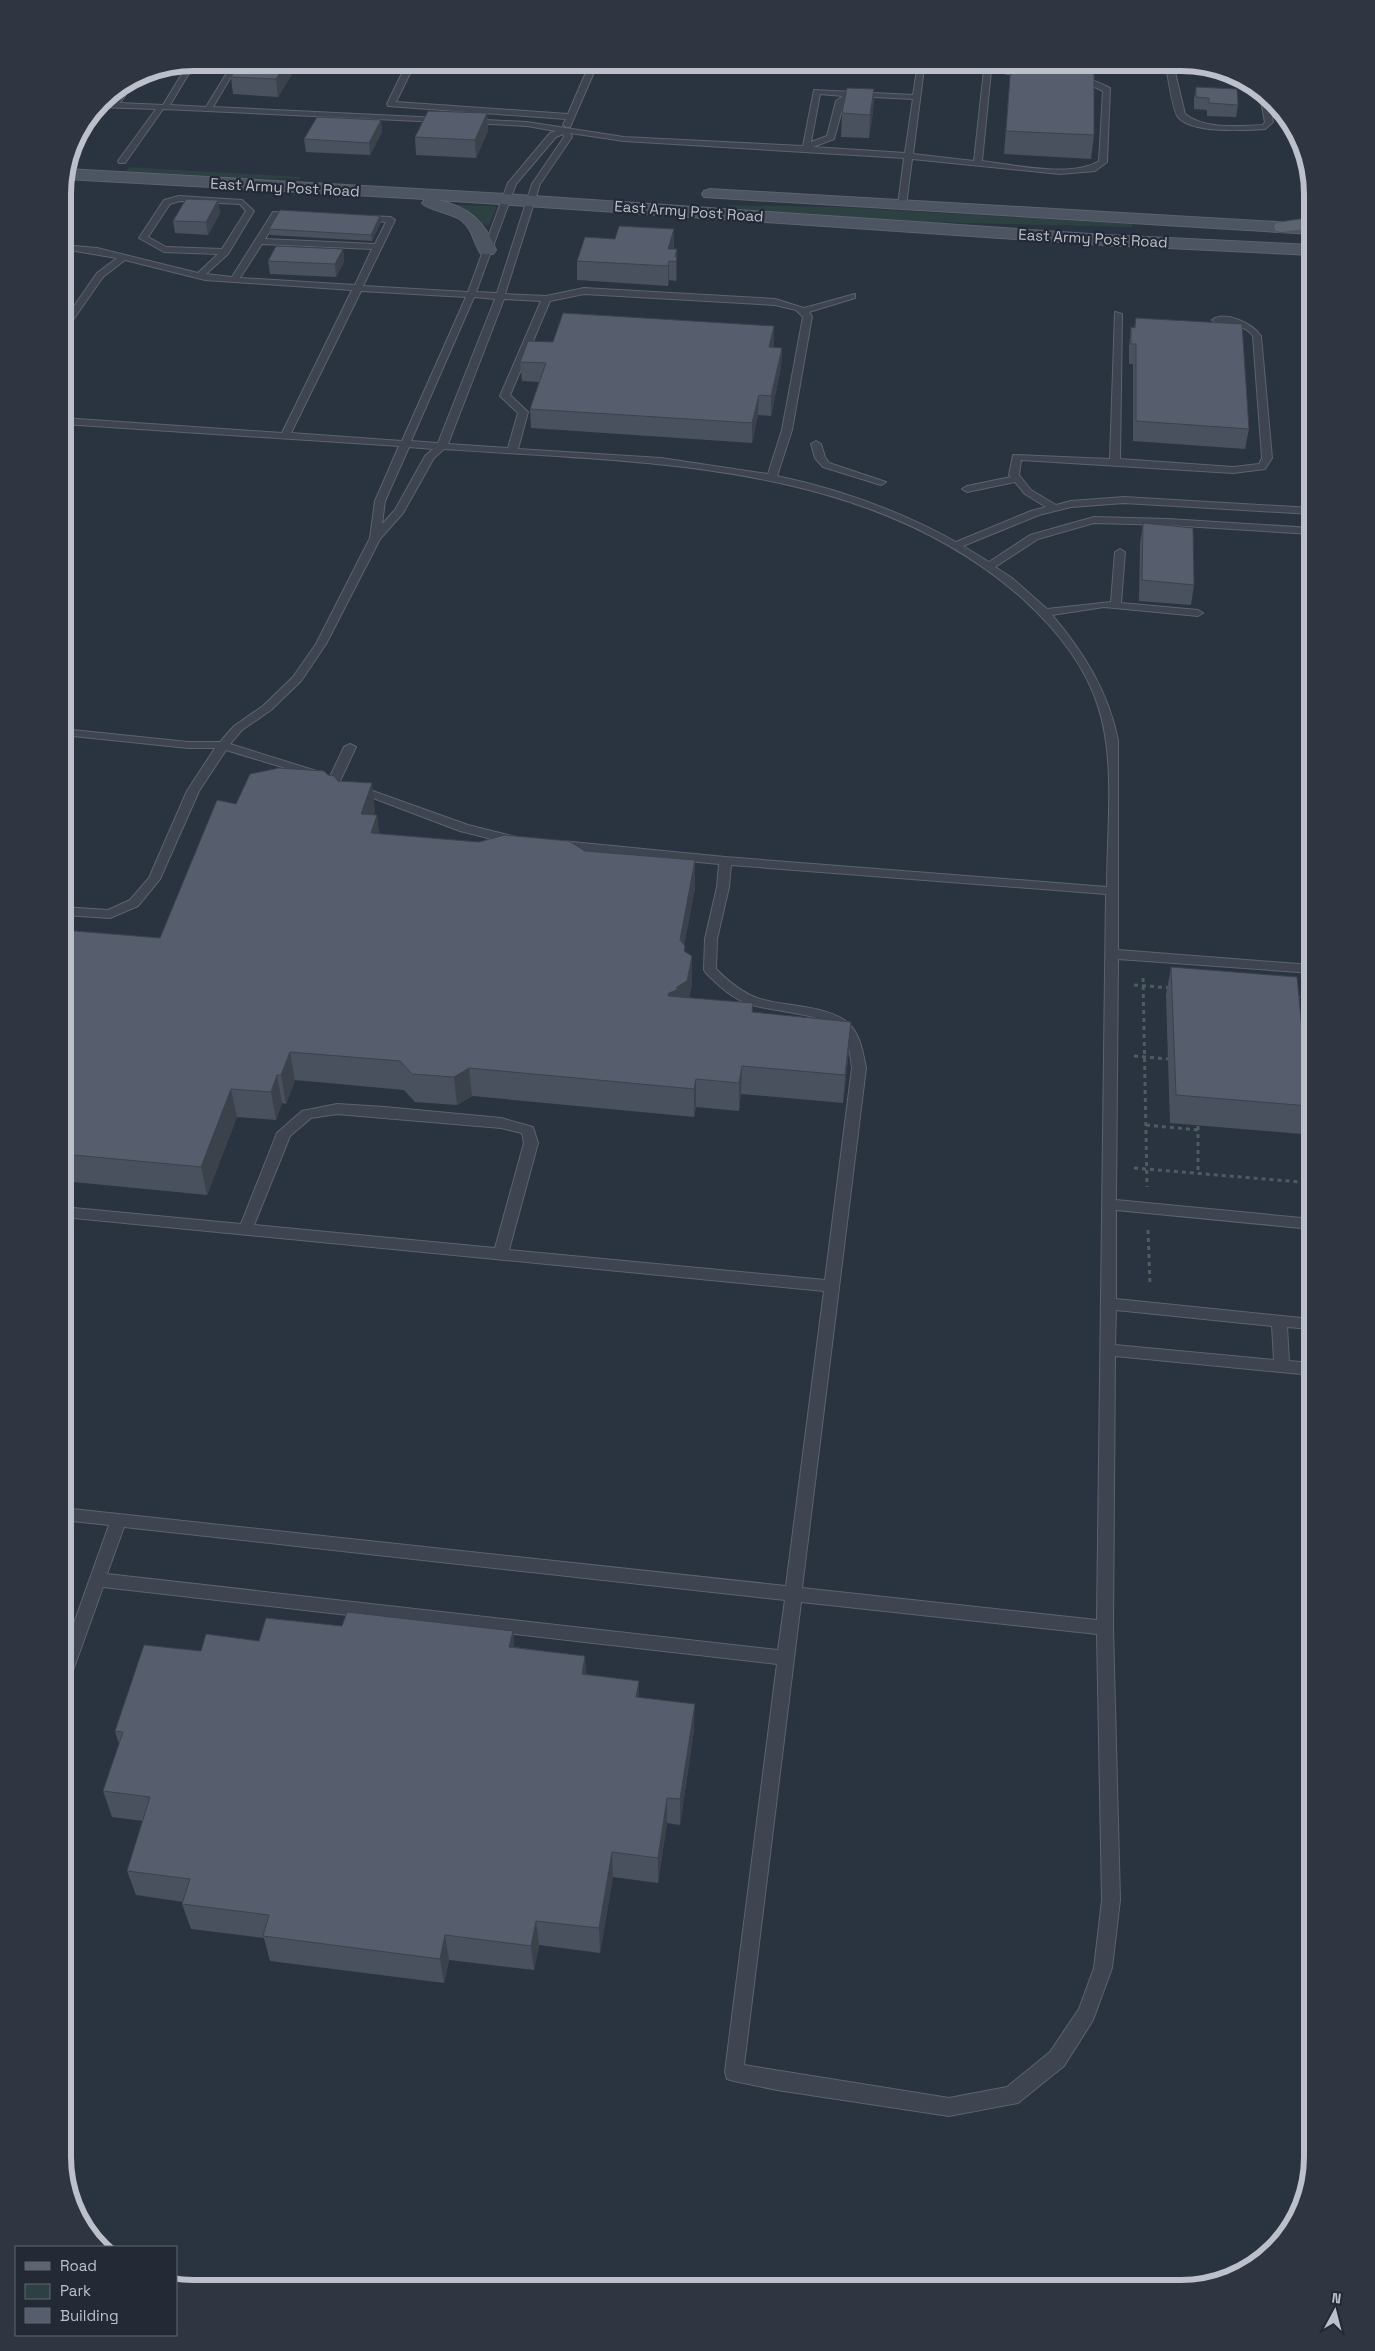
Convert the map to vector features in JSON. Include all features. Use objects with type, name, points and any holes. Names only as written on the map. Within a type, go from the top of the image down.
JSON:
[{"type":"main road","points":[[74,167],[113,166],[114,160],[141,162]]},
{"type":"main road","name":"East Army Post Road","points":[[73,174],[506,199],[1105,240],[1304,250]]},
{"type":"main road","points":[[493,182],[555,185]]},
{"type":"main road","points":[[385,193],[438,205],[463,214],[476,224],[483,236],[487,250]]},
{"type":"main road","name":"East Army Post Road","points":[[694,193],[1304,228]]},
{"type":"main road","points":[[1282,227],[1304,224]]},
{"type":"lane","points":[[114,160],[163,107],[186,72]]},
{"type":"lane","points":[[208,109],[230,72]]},
{"type":"lane","points":[[407,72],[391,104],[571,117]]},
{"type":"lane","points":[[375,538],[380,501],[471,295],[512,183],[553,135],[565,130],[590,72]]},
{"type":"lane","points":[[902,204],[907,156],[918,98],[920,72]]},
{"type":"lane","points":[[978,164],[988,72]]},
{"type":"lane","points":[[1171,72],[1181,115],[1185,120],[1202,124],[1247,128],[1265,127],[1269,122],[1266,106]]},
{"type":"lane","points":[[460,121],[527,124],[624,139],[806,148],[907,156],[1060,172],[1092,170],[1104,162],[1107,90],[1088,81],[1071,79]]},
{"type":"lane","points":[[806,148],[817,92],[918,98]]},
{"type":"lane","points":[[806,148],[831,137],[840,102],[851,94]]},
{"type":"lane","points":[[115,105],[121,96]]},
{"type":"lane","points":[[109,105],[450,120]]},
{"type":"lane","points":[[72,912],[110,914],[134,903],[154,879],[193,791],[223,745],[238,728],[267,708],[297,679],[322,644],[375,538],[399,511],[430,456],[442,446],[500,297],[536,184],[568,136],[565,130]]},
{"type":"lane","points":[[225,252],[164,248],[143,238],[166,202],[179,198],[242,202],[250,211]]},
{"type":"lane","points":[[241,214],[250,211]]},
{"type":"lane","points":[[199,276],[225,252],[250,211]]},
{"type":"lane","points":[[235,280],[276,214],[303,216]]},
{"type":"lane","points":[[285,436],[391,220],[366,220],[349,217]]},
{"type":"lane","points":[[223,231],[231,242]]},
{"type":"lane","points":[[260,241],[287,239],[355,243],[378,247]]},
{"type":"lane","points":[[72,248],[124,257],[199,276],[235,280],[546,299],[584,291],[775,302],[799,308],[808,316],[787,430],[771,478]]},
{"type":"lane","points":[[72,315],[100,275],[124,257]]},
{"type":"lane","points":[[802,311],[852,296]]},
{"type":"lane","points":[[512,451],[523,412],[505,396],[546,299]]},
{"type":"lane","points":[[1115,462],[1118,314]]},
{"type":"lane","points":[[1054,508],[1028,492],[1014,475],[1016,457],[1233,470],[1262,467],[1267,458],[1257,336],[1253,328],[1242,322],[1216,320]]},
{"type":"lane","points":[[72,422],[661,461],[708,466],[771,478],[845,497],[887,512],[927,530],[988,566],[1044,613],[1077,653],[1095,684],[1108,716],[1114,749],[1105,1628],[1110,1796],[1110,1900],[1103,1968],[1086,2014],[1057,2059],[1011,2096],[949,2107],[777,2081],[734,2072],[859,1068],[856,1043],[843,1024],[812,1013],[759,1003],[729,990],[710,970],[711,939],[723,887],[725,861]]},
{"type":"lane","points":[[816,444],[820,458],[826,465],[881,482]]},
{"type":"lane","points":[[968,488],[1017,479]]},
{"type":"lane","points":[[955,546],[1035,513],[1099,501],[1124,500],[1304,511]]},
{"type":"lane","points":[[988,566],[1034,537],[1049,531],[1094,520],[1168,522],[1304,530]]},
{"type":"lane","points":[[1116,606],[1120,552]]},
{"type":"lane","points":[[1044,613],[1094,605],[1198,612]]},
{"type":"lane","points":[[72,733],[188,745],[223,745],[285,763],[464,828],[510,841],[528,842]]},
{"type":"lane","points":[[334,781],[350,747]]},
{"type":"lane","points":[[547,844],[725,861],[1113,891]]},
{"type":"lane","points":[[1112,954],[1304,969]]},
{"type":"lane","points":[[246,1229],[284,1133],[307,1114],[337,1109],[452,1118],[501,1124],[528,1130],[531,1143],[502,1254]]},
{"type":"lane","points":[[1109,1204],[1304,1223]]},
{"type":"lane","points":[[71,1213],[832,1286]]},
{"type":"lane","points":[[1108,1304],[1304,1323]]},
{"type":"lane","points":[[1279,1321],[1282,1367]]},
{"type":"lane","points":[[1108,1350],[1304,1368]]},
{"type":"lane","points":[[71,1515],[1105,1628]]},
{"type":"lane","points":[[71,1653],[119,1520]]},
{"type":"lane","points":[[98,1580],[786,1658]]},
{"type":"path","points":[[1142,956],[1150,1284]]},
{"type":"path","points":[[1129,984],[1178,988]]},
{"type":"path","points":[[1293,997],[1304,998]]},
{"type":"path","points":[[1129,1056],[1168,1059]]},
{"type":"path","points":[[1296,1070],[1304,1070]]},
{"type":"path","points":[[1146,1125],[1198,1128],[1198,1174]]},
{"type":"path","points":[[1128,1168],[1304,1182]]},
{"type":"green space","points":[[129,167],[301,177],[300,179],[198,178],[125,173]]},
{"type":"green space","points":[[454,205],[497,206],[488,227],[469,212]]},
{"type":"green space","points":[[728,205],[839,207],[1132,224],[1132,227],[922,222],[728,208]]},
{"type":"building","points":[[234,72],[280,72],[276,79],[231,77]]},
{"type":"building","points":[[1010,72],[1094,72],[1094,135],[1006,131]]},
{"type":"building","points":[[1196,87],[1237,89],[1238,105],[1209,103],[1209,98],[1196,97]]},
{"type":"building","points":[[847,88],[874,89],[870,115],[842,113]]},
{"type":"building","points":[[428,111],[487,113],[475,140],[415,137]]},
{"type":"building","points":[[317,117],[381,120],[369,143],[304,139]]},
{"type":"building","points":[[186,199],[218,200],[206,222],[173,221]]},
{"type":"building","points":[[280,210],[380,216],[371,235],[269,229]]},
{"type":"building","points":[[619,226],[674,229],[668,249],[677,249],[676,262],[669,261],[668,266],[577,261],[585,237],[615,239]]},
{"type":"building","points":[[276,246],[343,249],[335,264],[268,261]]},
{"type":"building","points":[[563,313],[774,326],[769,347],[782,348],[771,396],[759,395],[752,423],[530,409],[546,363],[520,362],[528,341],[553,342]]},
{"type":"building","points":[[1136,318],[1242,324],[1249,429],[1136,421],[1136,344],[1131,344],[1131,327],[1135,328]]},
{"type":"building","points":[[1143,523],[1193,528],[1194,585],[1142,580]]},
{"type":"building","points":[[279,768],[324,771],[328,775],[334,776],[338,781],[372,783],[361,814],[377,815],[371,833],[479,842],[504,835],[569,841],[585,851],[695,860],[680,940],[685,946],[684,951],[692,956],[687,981],[677,987],[677,990],[669,993],[668,996],[753,1003],[752,1012],[851,1022],[845,1075],[742,1066],[739,1083],[696,1079],[694,1089],[469,1068],[454,1077],[412,1074],[400,1061],[290,1052],[281,1075],[277,1075],[271,1092],[231,1089],[201,1167],[72,1155],[72,931],[160,938],[217,800],[236,804],[250,774]]},
{"type":"building","points":[[1171,967],[1297,977],[1304,1052],[1304,1106],[1176,1095]]},
{"type":"building","points":[[347,1612],[513,1631],[509,1647],[585,1656],[582,1674],[639,1681],[636,1697],[695,1704],[680,1799],[667,1798],[658,1858],[612,1852],[599,1928],[536,1921],[531,1946],[445,1935],[440,1959],[263,1936],[269,1915],[182,1904],[190,1879],[127,1871],[150,1797],[103,1791],[123,1732],[115,1731],[144,1645],[201,1651],[206,1634],[259,1641],[266,1618],[342,1626]]}]
